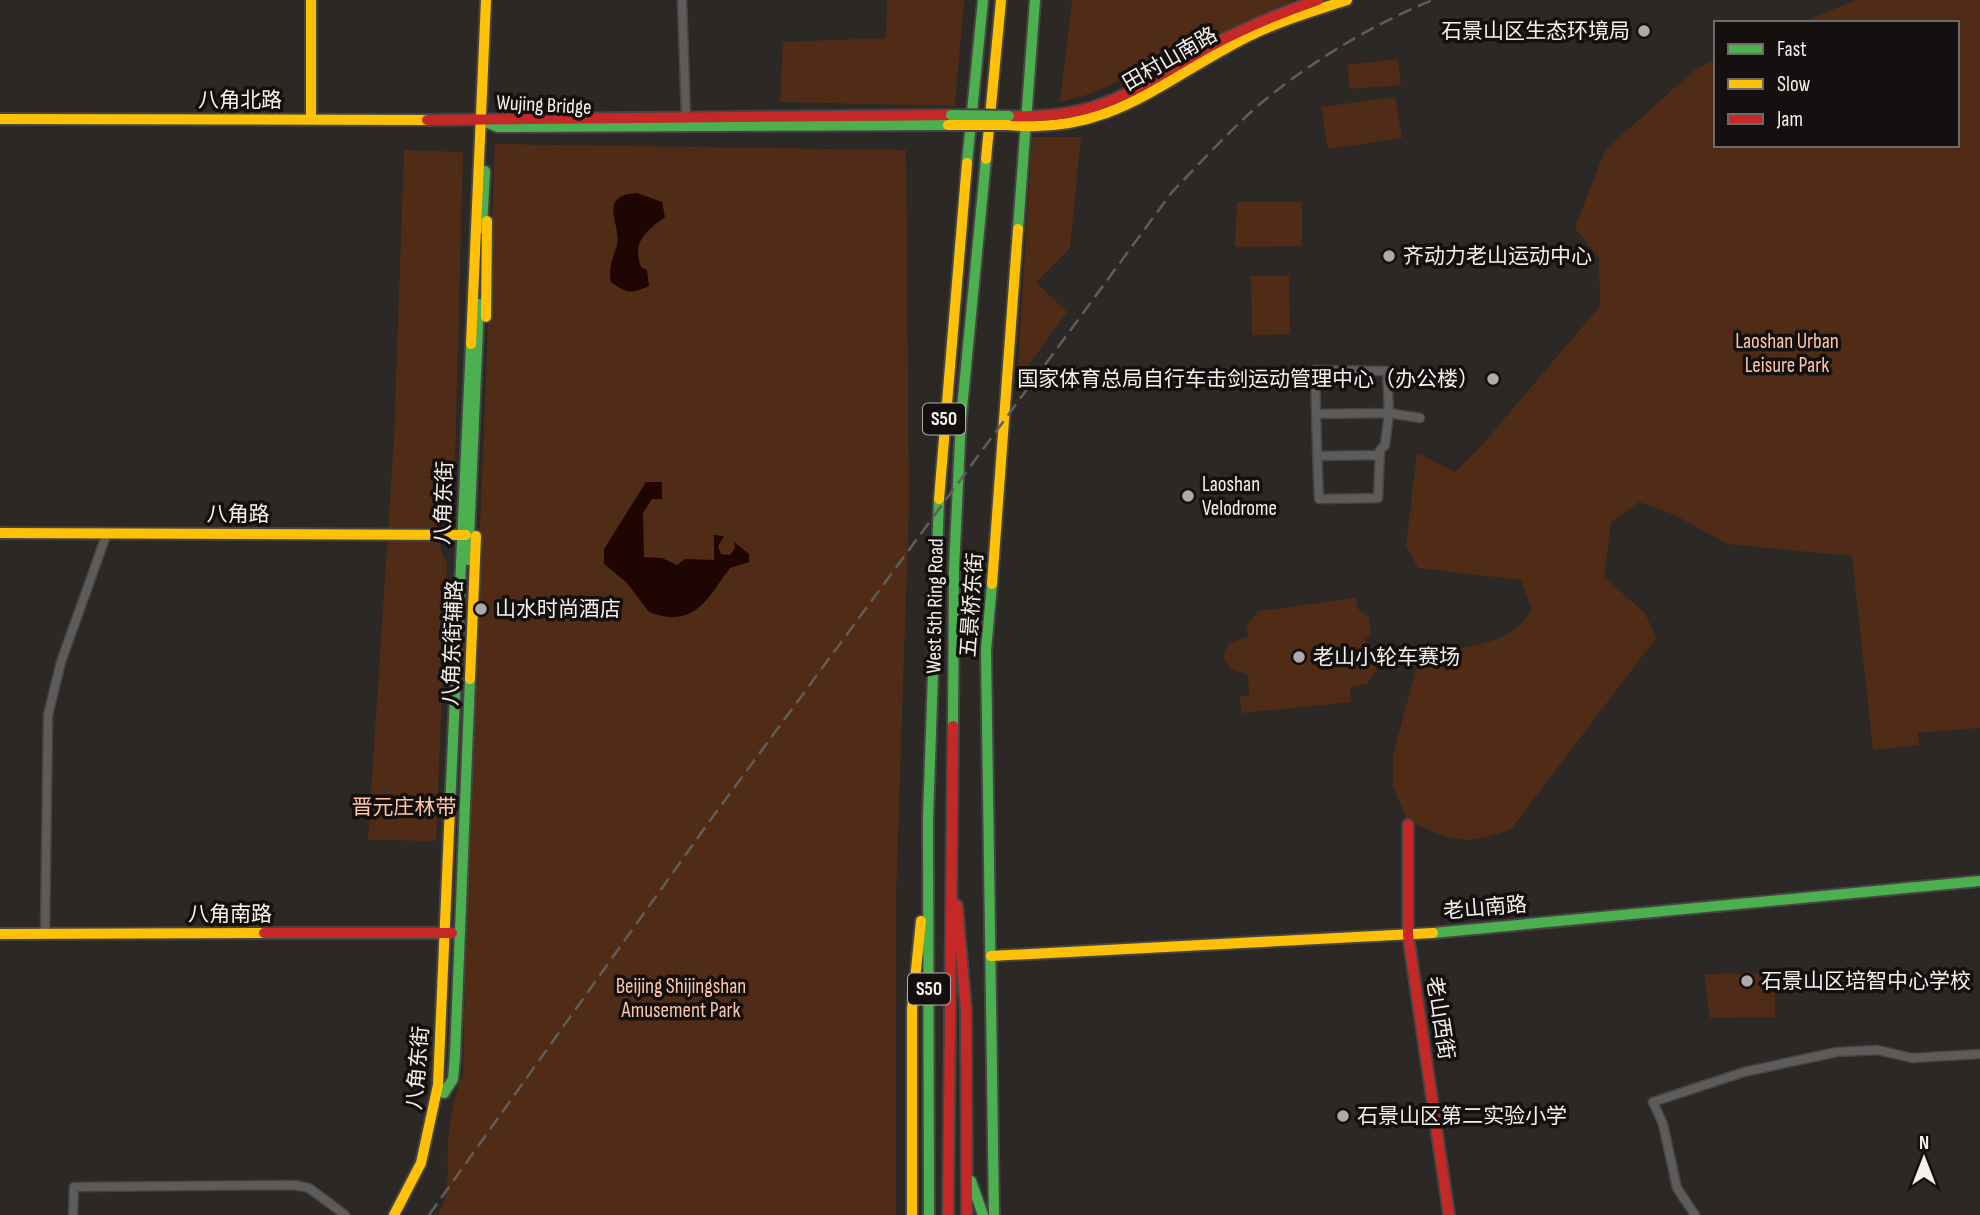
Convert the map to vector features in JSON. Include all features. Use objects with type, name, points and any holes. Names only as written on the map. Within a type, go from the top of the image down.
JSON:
[{"type":"main road","points":[[311,0],[311,119]]},
{"type":"main road","name":"八角东街","points":[[469,535],[486,0]]},
{"type":"main road","name":"West 5th Ring Road","points":[[929,1215],[929,839],[935,569],[944,420],[983,0]]},
{"type":"main road","name":"West 5th Ring Road","points":[[948,1215],[954,569],[961,419],[1001,0]]},
{"type":"main road","name":"五景桥东街","points":[[994,1215],[986,650],[1012,343],[1024,123],[1035,0]]},
{"type":"main road","name":"田村山南路","points":[[1024,123],[1094,111],[1123,98],[1233,34],[1271,16],[1318,0]]},
{"type":"main road","name":"田村山南路","points":[[1009,120],[1070,125],[1119,111],[1248,37],[1346,0]]},
{"type":"main road","name":"Wujing Bridge","points":[[481,120],[686,117],[1009,120]]},
{"type":"main road","name":"八角北路","points":[[0,119],[481,120]]},
{"type":"main road","name":"八角东街","points":[[402,1215],[427,1165],[443,1093],[486,143],[481,120]]},
{"type":"main road","name":"Wujing Bridge","points":[[481,120],[498,127],[949,120]]},
{"type":"main road","name":"八角路","points":[[0,533],[469,535]]},
{"type":"main road","points":[[950,813],[966,1009],[967,1215]]},
{"type":"main road","name":"老山西街","points":[[1408,825],[1408,935],[1449,1215]]},
{"type":"main road","points":[[912,1215],[912,1009],[929,839]]},
{"type":"main road","name":"老山南路","points":[[992,956],[1408,935],[1980,881]]},
{"type":"main road","name":"八角东街","points":[[394,1215],[421,1163],[434,1116],[452,933]]},
{"type":"main road","name":"八角南路","points":[[0,934],[452,933]]},
{"type":"main road","points":[[967,1170],[983,1215]]},
{"type":"street","points":[[682,0],[686,117]]},
{"type":"street","points":[[1315,370],[1387,371],[1389,413],[1385,445],[1380,455],[1378,498],[1319,499],[1315,370]]},
{"type":"street","points":[[1316,414],[1389,413],[1420,418]]},
{"type":"street","points":[[1317,456],[1380,455]]},
{"type":"street","points":[[45,934],[48,715],[61,662],[107,533]]},
{"type":"street","points":[[1695,1215],[1676,1188],[1663,1124],[1653,1102],[1744,1072],[1838,1052],[1877,1050],[1912,1058],[1980,1055]]},
{"type":"street","points":[[74,1215],[74,1187],[294,1185],[309,1188],[345,1215]]},
{"type":"green space","points":[[887,0],[964,0],[955,106],[780,102],[783,42],[886,38]]},
{"type":"green space","points":[[1072,0],[1294,0],[1090,94],[1060,102]]},
{"type":"green space","name":"Laoshan Urban Leisure Park","points":[[1856,0],[1980,0],[1980,728],[1918,733],[1919,745],[1873,750],[1852,556],[1727,544],[1675,515],[1639,502],[1611,522],[1604,577],[1645,613],[1656,638],[1511,829],[1469,840],[1447,837],[1407,820],[1393,786],[1393,755],[1416,669],[1440,655],[1502,637],[1522,622],[1532,610],[1521,580],[1418,568],[1406,545],[1417,453],[1455,472],[1482,445],[1600,306],[1599,258],[1575,228],[1605,150],[1697,68],[1714,61],[1714,147],[1959,147],[1959,21],[1805,21]]},
{"type":"green space","points":[[1398,59],[1401,85],[1350,89],[1347,65]]},
{"type":"green space","points":[[1395,97],[1402,138],[1328,149],[1321,107]]},
{"type":"green space","points":[[1032,137],[1081,137],[1070,248],[1036,282],[1067,312],[1028,366],[1018,366]]},
{"type":"green space","name":"Beijing Shijingshan Amusement Park","points":[[495,144],[906,150],[909,505],[896,899],[896,1215],[437,1215],[447,1190],[449,1126],[463,1074],[468,839]]},
{"type":"green space","name":"晋元庄林带","points":[[404,150],[463,152],[454,502],[440,532],[440,547],[447,563],[436,841],[368,840],[394,438]]},
{"type":"green space","points":[[1237,202],[1302,202],[1302,246],[1235,247]]},
{"type":"green space","points":[[1251,276],[1289,276],[1290,334],[1252,335]]},
{"type":"green space","name":"老山小轮车赛场","points":[[1356,598],[1357,608],[1369,617],[1371,635],[1365,639],[1376,670],[1367,684],[1350,687],[1351,702],[1242,713],[1239,697],[1249,695],[1248,675],[1231,669],[1224,660],[1224,654],[1230,644],[1248,637],[1247,625],[1258,611]]},
{"type":"green space","points":[[1775,973],[1775,1017],[1710,1018],[1704,974]]},
{"type":"shaded area","points":[[637,193],[662,202],[665,217],[646,233],[639,244],[641,267],[647,270],[649,286],[630,292],[611,282],[611,267],[618,237],[614,205],[617,199]]},
{"type":"shaded area","points":[[646,482],[662,482],[662,499],[652,499],[643,513],[644,557],[662,558],[677,565],[685,559],[714,560],[714,535],[724,536],[718,546],[721,554],[730,555],[735,548],[734,542],[749,554],[749,562],[730,568],[707,599],[689,614],[678,617],[649,612],[627,583],[604,564],[604,549]]},
{"type":"railway","points":[[429,1215],[709,822],[1172,192],[1251,112],[1292,79],[1362,34],[1433,0]]},
{"type":"traffic: fast","points":[[967,163],[983,0]]},
{"type":"traffic: fast","points":[[1018,229],[1035,0]]},
{"type":"traffic: fast","points":[[951,115],[1009,116]]},
{"type":"traffic: fast","points":[[483,121],[498,127],[948,125]]},
{"type":"traffic: fast","points":[[953,726],[954,569],[961,419],[986,159]]},
{"type":"traffic: fast","points":[[482,228],[485,171]]},
{"type":"traffic: fast","points":[[468,560],[479,304]]},
{"type":"traffic: fast","points":[[450,807],[471,344]]},
{"type":"traffic: fast","points":[[929,1215],[928,818],[939,499]]},
{"type":"traffic: fast","points":[[992,584],[986,650],[994,1215]]},
{"type":"traffic: fast","points":[[444,1093],[453,1079],[455,1056],[470,679]]},
{"type":"traffic: fast","points":[[1433,933],[1980,881]]},
{"type":"traffic: fast","points":[[971,1181],[983,1215]]},
{"type":"traffic: slow","points":[[311,0],[311,119]]},
{"type":"traffic: slow","points":[[471,344],[486,0]]},
{"type":"traffic: slow","points":[[986,159],[1001,0]]},
{"type":"traffic: slow","points":[[1008,125],[1044,126],[1077,122],[1106,113],[1134,101],[1259,31],[1347,0]]},
{"type":"traffic: slow","points":[[0,119],[427,120]]},
{"type":"traffic: slow","points":[[948,125],[1008,125]]},
{"type":"traffic: slow","points":[[939,499],[967,163]]},
{"type":"traffic: slow","points":[[486,317],[487,221]]},
{"type":"traffic: slow","points":[[992,584],[1018,229]]},
{"type":"traffic: slow","points":[[0,533],[466,535]]},
{"type":"traffic: slow","points":[[470,679],[476,536]]},
{"type":"traffic: slow","points":[[394,1215],[421,1163],[438,1085],[450,807]]},
{"type":"traffic: slow","points":[[912,1215],[912,1009],[921,921]]},
{"type":"traffic: slow","points":[[0,934],[264,933]]},
{"type":"traffic: slow","points":[[991,956],[1433,933]]},
{"type":"traffic: jam","points":[[1009,116],[1068,113],[1115,99],[1235,33],[1318,0]]},
{"type":"traffic: jam","points":[[427,120],[951,115]]},
{"type":"traffic: jam","points":[[948,1215],[953,726]]},
{"type":"traffic: jam","points":[[1408,825],[1408,935],[1449,1215]]},
{"type":"traffic: jam","points":[[957,905],[966,1009],[967,1215]]},
{"type":"traffic: jam","points":[[264,933],[452,933]]},
{"type":"place","name":"石景山区生态环境局","points":[[1644,31]]},
{"type":"place","name":"齐动力老山运动中心","points":[[1389,256]]},
{"type":"place","name":"国家体育总局自行车击剑运动管理中心（办公楼）","points":[[1493,379]]},
{"type":"place","name":"Laoshan Velodrome","points":[[1188,496]]},
{"type":"place","name":"山水时尚酒店","points":[[481,609]]},
{"type":"place","name":"老山小轮车赛场","points":[[1299,657]]},
{"type":"place","name":"石景山区培智中心学校","points":[[1747,981]]},
{"type":"place","name":"石景山区第二实验小学","points":[[1343,1116]]}]
